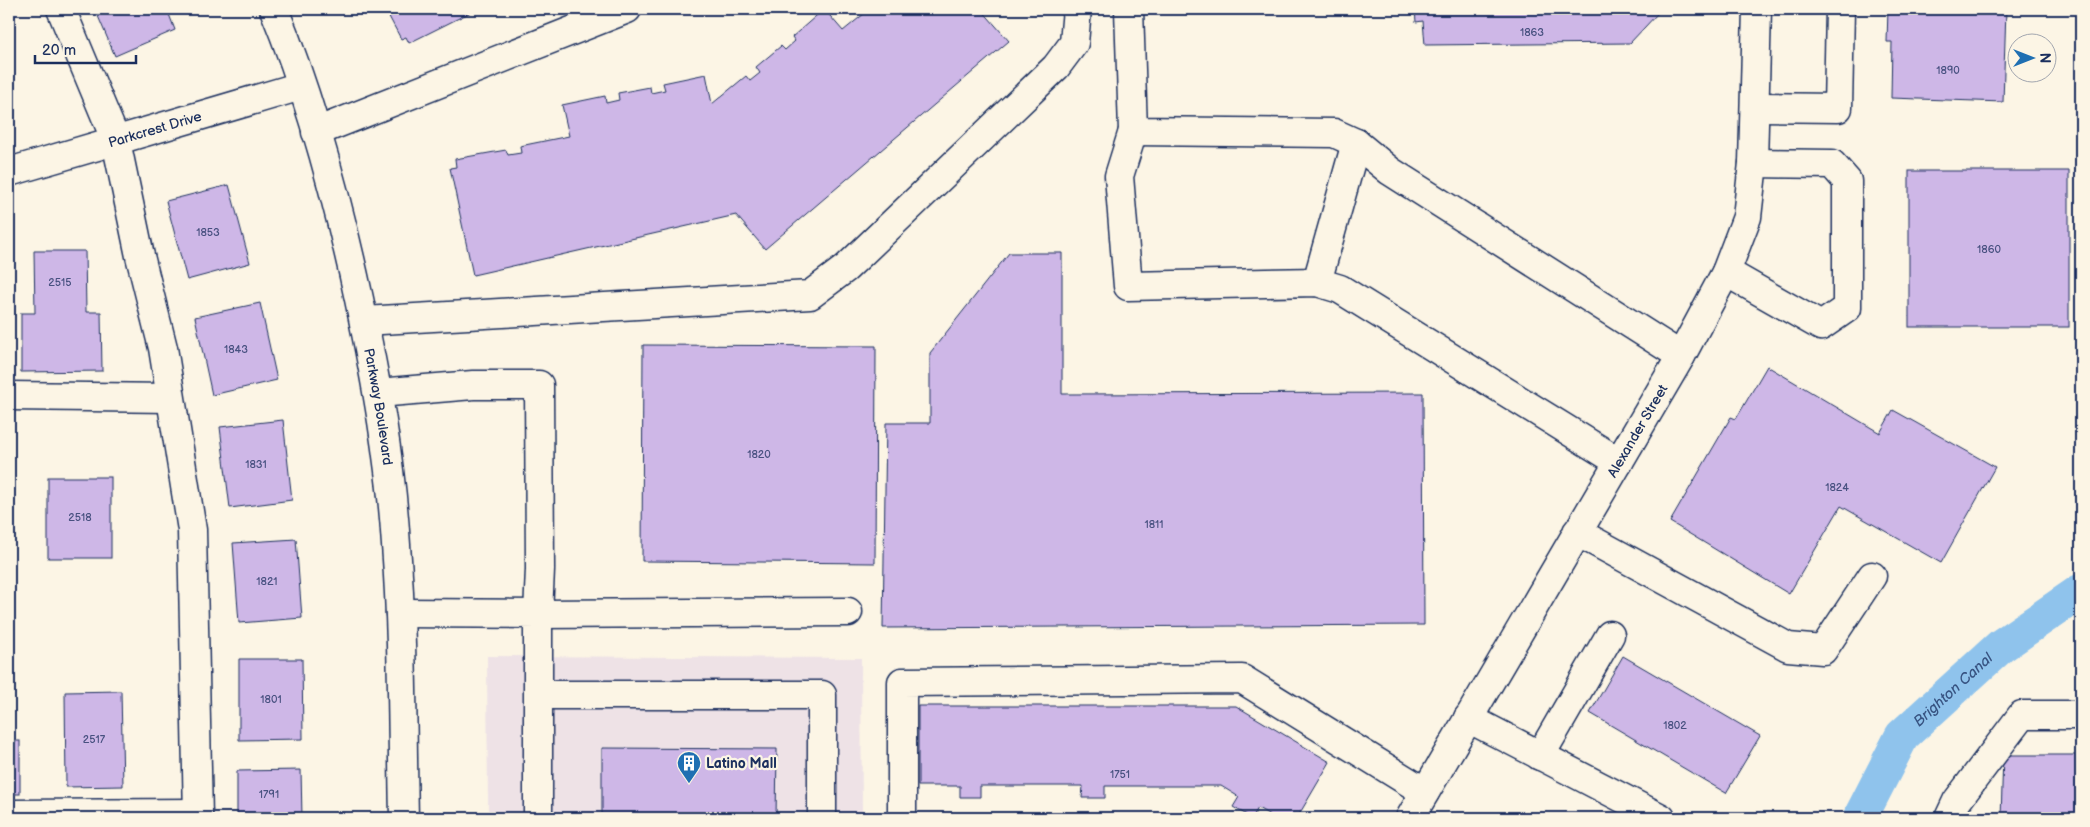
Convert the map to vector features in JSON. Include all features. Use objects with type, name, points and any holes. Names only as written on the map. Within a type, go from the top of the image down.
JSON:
[{"type":"street","points":[[9,814],[198,816],[192,530],[163,348],[140,256],[116,140],[61,9]]},
{"type":"street","name":"Parkway Boulevard","points":[[274,9],[316,132],[347,247],[378,393],[395,534],[400,613],[404,818]]},
{"type":"street","points":[[316,132],[627,9]]},
{"type":"street","points":[[364,322],[810,295],[846,268],[1056,67],[1074,43],[1077,9]]},
{"type":"street","points":[[1129,9],[1133,131],[1119,176],[1128,286],[1317,282],[1340,289],[1619,462]]},
{"type":"street","name":"Alexander Street","points":[[1410,818],[1681,356],[1726,272],[1747,217],[1753,163],[1756,107],[1757,9]]},
{"type":"street","points":[[1756,107],[1838,108],[1840,9]]},
{"type":"street","name":"Parkcrest Drive","points":[[9,172],[301,86]]},
{"type":"street","points":[[1133,131],[1334,133],[1356,143],[1390,171],[1681,356]]},
{"type":"street","points":[[1317,282],[1356,143]]},
{"type":"street","points":[[1726,272],[1821,326],[1847,308],[1847,181],[1832,164],[1753,163]]},
{"type":"street","points":[[378,393],[473,385],[539,385],[538,818]]},
{"type":"street","points":[[9,396],[170,398]]},
{"type":"street","points":[[1577,532],[1788,647],[1822,650],[1872,576]]},
{"type":"street","points":[[400,613],[848,612]]},
{"type":"street","points":[[1540,756],[1610,635]]},
{"type":"street","points":[[902,818],[902,682],[1242,679],[1425,792]]},
{"type":"street","points":[[539,695],[822,695],[822,818]]},
{"type":"street","points":[[1949,818],[1957,800],[2022,715],[2081,716]]},
{"type":"street","points":[[1468,718],[1661,818]]},
{"type":"shaded area","points":[[487,656],[861,658],[862,818],[488,818]]},
{"type":"building","points":[[95,9],[167,9],[175,30],[115,56]]},
{"type":"building","points":[[385,9],[477,9],[409,43],[406,37],[401,39]]},
{"type":"building","points":[[824,9],[843,31],[870,9],[981,9],[1009,41],[765,249],[736,215],[473,275],[450,168],[456,167],[455,159],[506,150],[508,155],[521,153],[520,146],[569,136],[562,105],[605,96],[606,103],[619,100],[618,93],[650,87],[651,93],[665,90],[663,83],[706,74],[712,104],[746,76],[750,81],[760,73],[756,67],[781,46],[785,50],[795,41],[792,37]]},
{"type":"building","points":[[1415,9],[1658,9],[1658,13],[1630,43],[1425,45],[1423,21],[1416,22]]},
{"type":"building","points":[[1888,9],[2006,9],[2003,102],[1891,98],[1892,42],[1887,42]]},
{"type":"building","points":[[1909,171],[2069,171],[2069,327],[1909,327]]},
{"type":"building","points":[[229,185],[250,263],[187,280],[166,201]]},
{"type":"building","points":[[34,251],[85,251],[86,312],[101,312],[102,371],[21,372],[21,313],[35,313]]},
{"type":"building","points":[[1009,253],[1062,253],[1062,394],[1423,393],[1424,625],[883,628],[886,423],[930,423],[930,353]]},
{"type":"building","points":[[260,303],[277,380],[212,395],[195,317]]},
{"type":"building","points":[[643,345],[876,346],[875,563],[642,561]]},
{"type":"building","points":[[1767,366],[1880,433],[1893,410],[1995,467],[1941,563],[1841,506],[1789,594],[1670,522],[1731,417],[1736,419]]},
{"type":"building","points":[[283,420],[292,500],[230,508],[220,427]]},
{"type":"building","points":[[48,477],[111,477],[111,558],[48,558]]},
{"type":"building","points":[[296,539],[302,618],[239,623],[233,543]]},
{"type":"building","points":[[1623,656],[1760,736],[1726,793],[1590,713]]},
{"type":"building","points":[[239,659],[302,659],[303,739],[239,740]]},
{"type":"building","points":[[121,691],[123,786],[66,787],[65,692]]},
{"type":"building","points":[[918,706],[1236,706],[1330,762],[1297,818],[1275,818],[1258,808],[1252,818],[1233,807],[1239,797],[1221,786],[1105,786],[1105,798],[1082,798],[1083,786],[980,786],[980,797],[960,797],[960,786],[918,786]]},
{"type":"building","points":[[9,741],[20,741],[20,794],[9,794]]},
{"type":"building","name":"Latino Mall","points":[[602,748],[777,749],[776,818],[602,818]]},
{"type":"building","points":[[2003,755],[2081,755],[2081,818],[2001,818]]},
{"type":"building","points":[[301,770],[302,818],[237,818],[237,771]]},
{"type":"waterway","name":"Brighton Canal","points":[[1860,818],[1902,736],[2001,646],[2081,591]]},
{"type":"place","name":"Latino Mall","points":[[689,784]]}]
